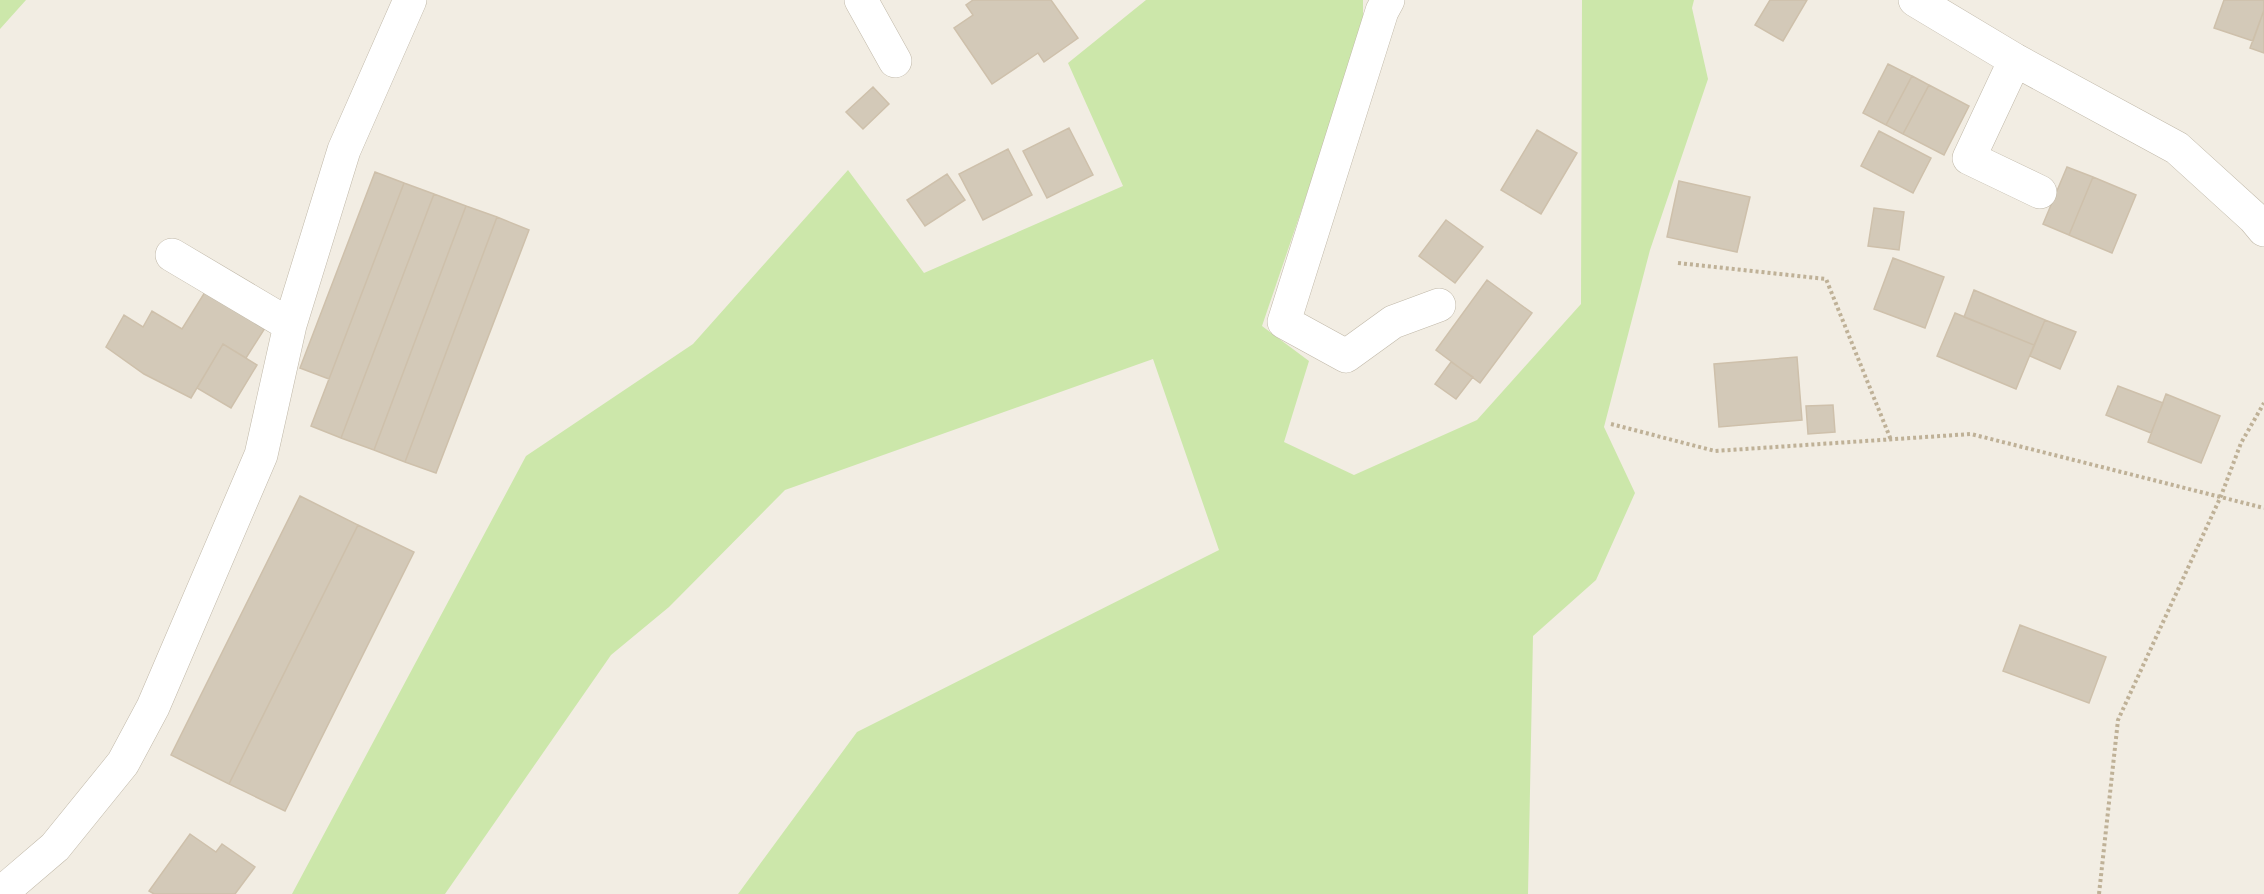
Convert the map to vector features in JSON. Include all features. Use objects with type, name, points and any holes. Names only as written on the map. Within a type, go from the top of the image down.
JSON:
[{"type":"street","points":[[0,894],[55,847],[123,763],[153,707],[261,455],[290,325],[344,150],[410,0]]},
{"type":"street","points":[[861,0],[895,61]]},
{"type":"street","points":[[1388,0],[1382,11],[1284,322],[1346,356],[1393,322],[1439,305]]},
{"type":"street","points":[[1915,0],[2015,60],[2177,148],[2254,218],[2264,230]]},
{"type":"street","points":[[2015,60],[1968,158],[2040,192]]},
{"type":"street","points":[[172,255],[290,325]]},
{"type":"path","points":[[1678,263],[1826,279],[1891,440]]},
{"type":"path","points":[[2099,894],[2118,720],[2221,496],[2241,443],[2264,403]]},
{"type":"path","points":[[1611,424],[1715,451],[1971,434],[2264,508]]},
{"type":"green space","points":[[0,0],[26,0],[0,29]]},
{"type":"green space","points":[[1146,0],[1363,0],[1363,29],[1262,326],[1309,361],[1284,442],[1354,475],[1477,420],[1581,304],[1582,0],[1694,0],[1692,8],[1708,79],[1650,250],[1604,427],[1635,493],[1596,580],[1533,636],[1528,894],[738,894],[857,732],[1219,550],[1153,359],[785,490],[669,607],[611,655],[445,894],[292,894],[526,456],[693,344],[848,170],[924,273],[1123,186],[1068,63]]},
{"type":"building","points":[[973,0],[1051,0],[1078,38],[1044,62],[1038,53],[992,84],[954,28],[973,15],[966,5]]},
{"type":"building","points":[[1770,0],[1807,0],[1783,41],[1755,25]]},
{"type":"building","points":[[2224,0],[2264,0],[2264,10],[2253,41],[2214,28]]},
{"type":"building","points":[[2264,10],[2264,53],[2250,48]]},
{"type":"building","points":[[1888,64],[1912,76],[1886,125],[1863,113]]},
{"type":"building","points":[[1912,76],[1929,85],[1903,134],[1886,125]]},
{"type":"building","points":[[1929,85],[1969,106],[1944,155],[1903,134]]},
{"type":"building","points":[[873,87],[889,104],[863,129],[846,112]]},
{"type":"building","points":[[1069,128],[1093,175],[1047,198],[1023,151]]},
{"type":"building","points":[[1537,130],[1577,153],[1541,214],[1501,190]]},
{"type":"building","points":[[1879,131],[1931,158],[1913,193],[1861,166]]},
{"type":"building","points":[[1008,149],[1032,195],[983,220],[959,174]]},
{"type":"building","points":[[2067,167],[2093,177],[2069,235],[2043,224]]},
{"type":"building","points":[[375,172],[404,183],[329,379],[300,368]]},
{"type":"building","points":[[947,174],[965,200],[925,226],[907,200]]},
{"type":"building","points":[[2093,177],[2136,195],[2112,253],[2069,235]]},
{"type":"building","points":[[1679,181],[1750,197],[1737,252],[1667,237]]},
{"type":"building","points":[[404,183],[434,194],[341,438],[311,426]]},
{"type":"building","points":[[434,194],[466,206],[374,450],[341,438]]},
{"type":"building","points":[[466,206],[497,217],[405,462],[374,450]]},
{"type":"building","points":[[1874,208],[1904,212],[1899,250],[1868,246]]},
{"type":"building","points":[[497,217],[529,230],[436,473],[405,462]]},
{"type":"building","points":[[1446,220],[1483,247],[1455,283],[1419,256]]},
{"type":"building","points":[[1893,258],[1944,277],[1925,328],[1874,309]]},
{"type":"building","points":[[1487,280],[1532,313],[1480,383],[1436,350]]},
{"type":"building","points":[[1974,290],[2045,320],[2034,345],[1964,317]]},
{"type":"building","points":[[205,292],[265,328],[246,358],[223,344],[191,398],[144,374],[106,347],[124,315],[143,327],[152,311],[182,329]]},
{"type":"building","points":[[1955,313],[2034,345],[2016,389],[1937,356]]},
{"type":"building","points":[[2045,320],[2076,332],[2060,369],[2030,356]]},
{"type":"building","points":[[223,344],[257,365],[231,408],[197,388]]},
{"type":"building","points":[[1797,357],[1802,420],[1719,427],[1714,364]]},
{"type":"building","points":[[1451,362],[1473,377],[1456,399],[1435,384]]},
{"type":"building","points":[[2118,386],[2163,403],[2151,433],[2106,415]]},
{"type":"building","points":[[2166,394],[2220,416],[2201,463],[2148,442]]},
{"type":"building","points":[[1833,405],[1835,432],[1808,434],[1806,406]]},
{"type":"building","points":[[300,496],[358,525],[229,784],[171,755]]},
{"type":"building","points":[[358,525],[414,552],[285,811],[229,784]]},
{"type":"building","points":[[2020,625],[2106,657],[2089,703],[2003,671]]},
{"type":"building","points":[[190,834],[216,852],[222,844],[255,867],[235,894],[154,894],[149,891]]}]
